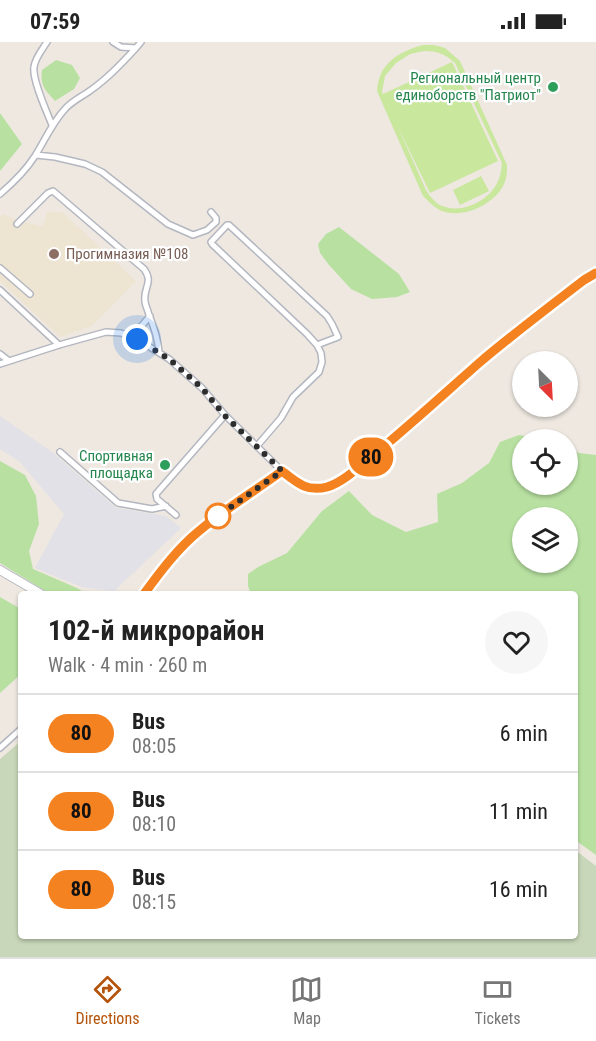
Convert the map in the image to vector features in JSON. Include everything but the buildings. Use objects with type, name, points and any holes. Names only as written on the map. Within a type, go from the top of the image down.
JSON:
[{"type":"street","points":[[47,42],[33,70],[52,126]]},
{"type":"street","points":[[112,42],[121,47],[136,48]]},
{"type":"street","points":[[0,194],[36,155],[47,132],[66,107],[114,72],[141,42]]},
{"type":"street","points":[[36,155],[85,164],[102,172],[168,224],[193,235],[207,230],[216,222],[211,212]]},
{"type":"street","points":[[17,224],[48,193],[53,191],[144,269],[149,282],[144,301],[159,344],[159,352]]},
{"type":"street","points":[[257,446],[281,418],[293,396],[319,372],[322,362],[321,353],[317,345],[212,244],[211,242],[227,225],[327,316],[338,337],[317,345]]},
{"type":"street","points":[[0,268],[30,294]]},
{"type":"street","points":[[0,364],[106,332],[121,333],[132,337],[169,359],[202,388],[225,416],[282,471],[301,486],[320,489],[331,486],[351,474],[501,346],[596,273]]},
{"type":"street","points":[[0,290],[59,345]]},
{"type":"street","points":[[132,337],[150,316]]},
{"type":"street","points":[[0,354],[9,361]]},
{"type":"street","points":[[176,515],[157,499],[156,494],[225,416]]},
{"type":"street","points":[[60,452],[118,503],[152,508],[166,506]]},
{"type":"street","points":[[146,591],[198,532],[282,471]]},
{"type":"street","points":[[0,570],[36,591]]},
{"type":"street","points":[[0,748],[18,732]]},
{"type":"shaded area","name":"Прогимназия №108","points":[[47,212],[62,212],[136,281],[92,326],[60,337],[0,281],[0,217],[3,214],[43,227]]},
{"type":"shaded area","points":[[0,416],[52,452],[116,508],[166,516],[181,528],[114,591],[82,587],[35,568],[64,514],[19,461],[0,449]]},
{"type":"green space","points":[[423,45],[445,48],[460,61],[507,165],[506,179],[500,191],[494,198],[469,211],[451,213],[442,211],[423,196],[377,91],[382,73],[391,60]],"holes":[[[429,51],[448,57],[455,63],[502,163],[500,177],[494,189],[481,201],[464,208],[446,207],[438,204],[431,197],[397,125],[430,193],[498,161],[452,62],[383,94],[382,92],[385,76],[396,63],[410,54]]]},
{"type":"green space","points":[[56,60],[72,65],[80,78],[74,89],[55,101],[44,87],[42,70]]},
{"type":"green space","points":[[0,113],[22,144],[0,171]]},
{"type":"green space","points":[[481,176],[489,191],[460,205],[453,190]]},
{"type":"green space","points":[[339,227],[399,274],[410,292],[397,297],[372,299],[351,289],[320,253],[318,244],[326,234]]},
{"type":"green space","points":[[512,438],[512,495],[578,495],[578,453],[596,455],[596,855],[578,842],[578,591],[250,591],[248,586],[248,574],[287,553],[322,511],[349,491],[372,515],[406,532],[438,522],[437,494],[462,483],[489,463],[500,442]]},
{"type":"green space","points":[[0,461],[25,475],[36,496],[39,524],[29,551],[33,569],[82,591],[45,591],[0,563]]},
{"type":"green space","points":[[0,597],[18,607],[18,677],[0,693]]},
{"type":"green space","points":[[18,744],[18,939],[578,939],[578,852],[596,866],[596,957],[0,957],[0,759]]},
{"type":"bus line","name":"80","points":[[146,591],[198,532],[282,471],[293,481],[310,489],[331,486],[351,474],[537,316],[596,273]]},
{"type":"place","name":"Региональный центр единоборств \"Патриот\"","points":[[553,87]]},
{"type":"place","name":"Прогимназия №108","points":[[54,254]]},
{"type":"place","name":"Спортивная площадка","points":[[165,465]]},
{"type":"route","points":[[137,339],[169,359],[202,388],[225,416],[282,471],[218,516]]}]
